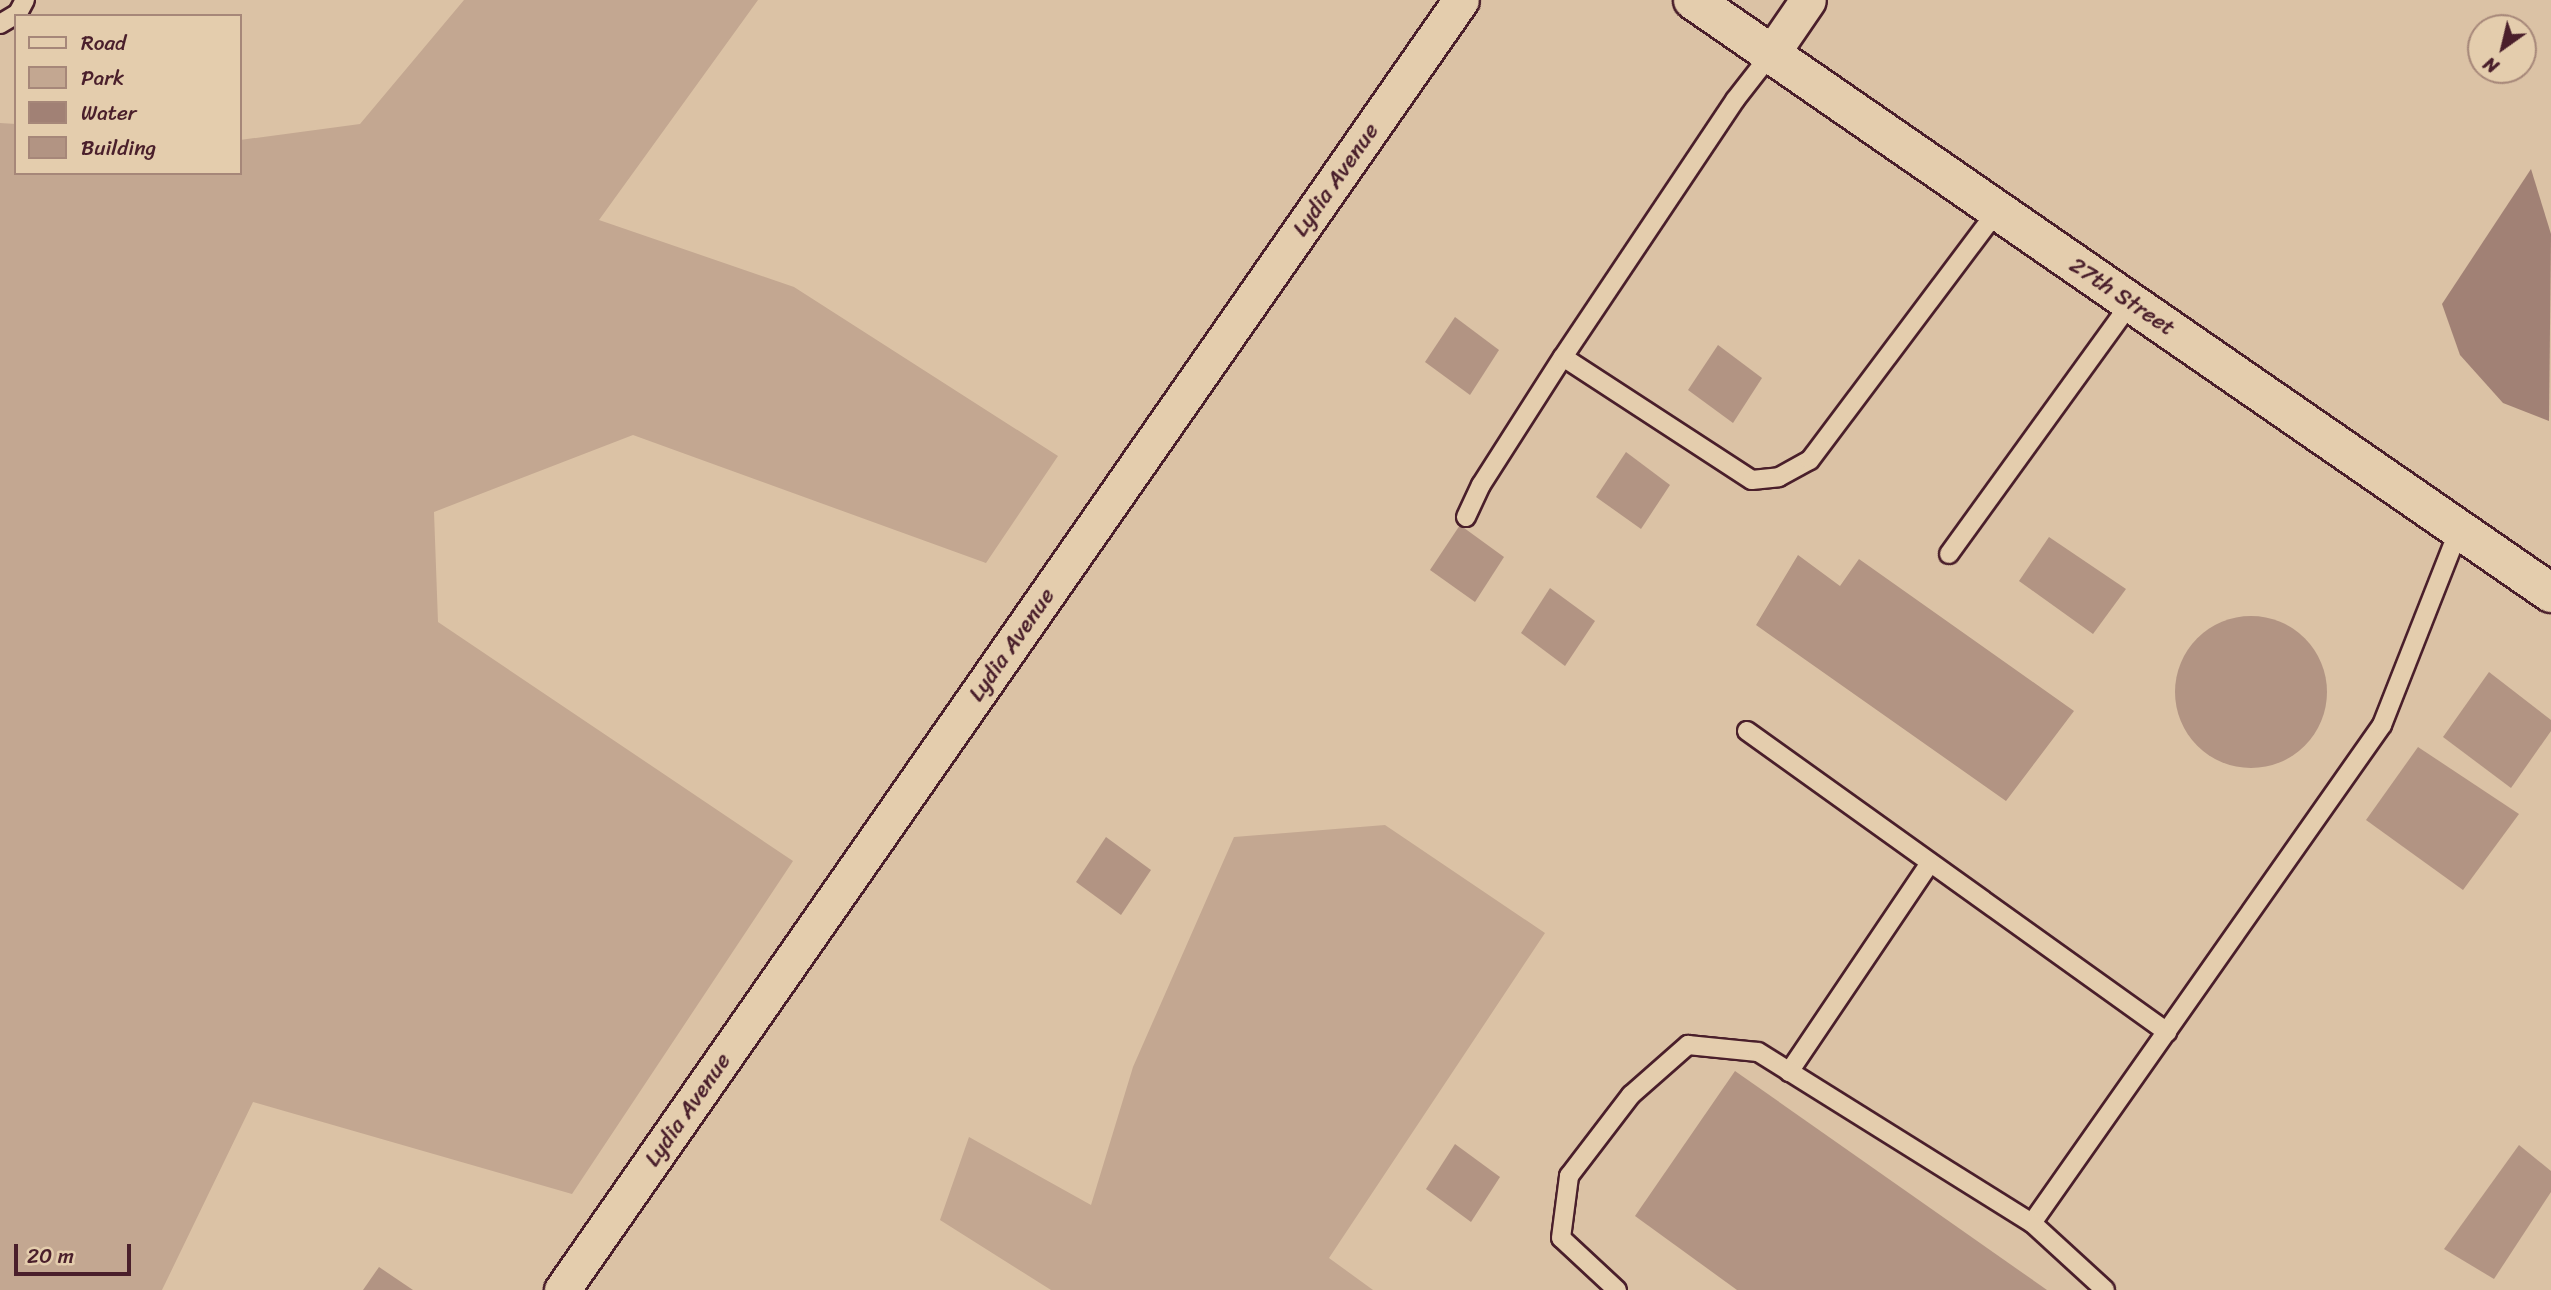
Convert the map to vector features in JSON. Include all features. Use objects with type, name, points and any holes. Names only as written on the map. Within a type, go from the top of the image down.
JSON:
[{"type":"street","name":"Lydia Avenue","points":[[562,1290],[1461,0]]},
{"type":"street","name":"27th Street","points":[[1693,0],[2551,593]]},
{"type":"street","points":[[1771,54],[1808,0]]},
{"type":"lane","points":[[1466,517],[1482,485],[1563,356],[1735,100],[1771,54]]},
{"type":"lane","points":[[1563,356],[1752,480],[1779,477],[1810,460],[1997,211]]},
{"type":"lane","points":[[1949,554],[2130,303]]},
{"type":"lane","points":[[2032,1223],[2382,725],[2459,530]]},
{"type":"lane","points":[[1748,731],[2167,1032]]},
{"type":"lane","points":[[1789,1072],[1930,863]]},
{"type":"lane","points":[[1617,1290],[1561,1238],[1569,1176],[1631,1095],[1688,1045],[1758,1052],[2032,1223],[2105,1290]]},
{"type":"green space","points":[[464,0],[758,0],[599,220],[794,287],[1058,456],[986,563],[633,435],[434,512],[438,622],[793,861],[572,1194],[253,1102],[162,1290],[0,1290],[0,123],[14,124],[14,175],[242,175],[242,140],[360,124]]},
{"type":"green space","points":[[1385,825],[1545,933],[1329,1258],[1373,1290],[1051,1290],[940,1220],[969,1137],[1091,1205],[1133,1067],[1234,837]]},
{"type":"water","points":[[2531,169],[2551,234],[2549,421],[2503,403],[2460,355],[2442,304]]},
{"type":"building","points":[[1455,317],[1499,350],[1470,395],[1425,362]]},
{"type":"building","points":[[1718,345],[1762,378],[1733,423],[1688,390]]},
{"type":"building","points":[[1626,452],[1670,485],[1641,529],[1596,497]]},
{"type":"building","points":[[1460,525],[1504,557],[1475,602],[1430,570]]},
{"type":"building","points":[[2049,537],[2126,589],[2093,634],[2019,581]]},
{"type":"building","points":[[1798,555],[1840,586],[1859,559],[2074,711],[2006,801],[1756,625]]},
{"type":"building","points":[[1550,588],[1595,621],[1565,666],[1521,633]]},
{"type":"building","points":[[2251,616],[2280,622],[2305,638],[2321,663],[2327,692],[2321,721],[2305,746],[2280,762],[2251,768],[2222,762],[2197,746],[2181,721],[2175,692],[2181,663],[2197,638],[2222,622]]},
{"type":"building","points":[[2489,672],[2551,720],[2551,731],[2511,788],[2443,737]]},
{"type":"building","points":[[2418,747],[2519,814],[2463,890],[2366,820]]},
{"type":"building","points":[[1106,837],[1151,870],[1121,915],[1076,882]]},
{"type":"building","points":[[1735,1071],[2047,1290],[1737,1290],[1635,1216]]},
{"type":"building","points":[[1455,1144],[1500,1177],[1471,1222],[1426,1189]]},
{"type":"building","points":[[2519,1145],[2551,1171],[2551,1192],[2494,1279],[2444,1249]]},
{"type":"building","points":[[379,1267],[413,1290],[363,1290]]}]
